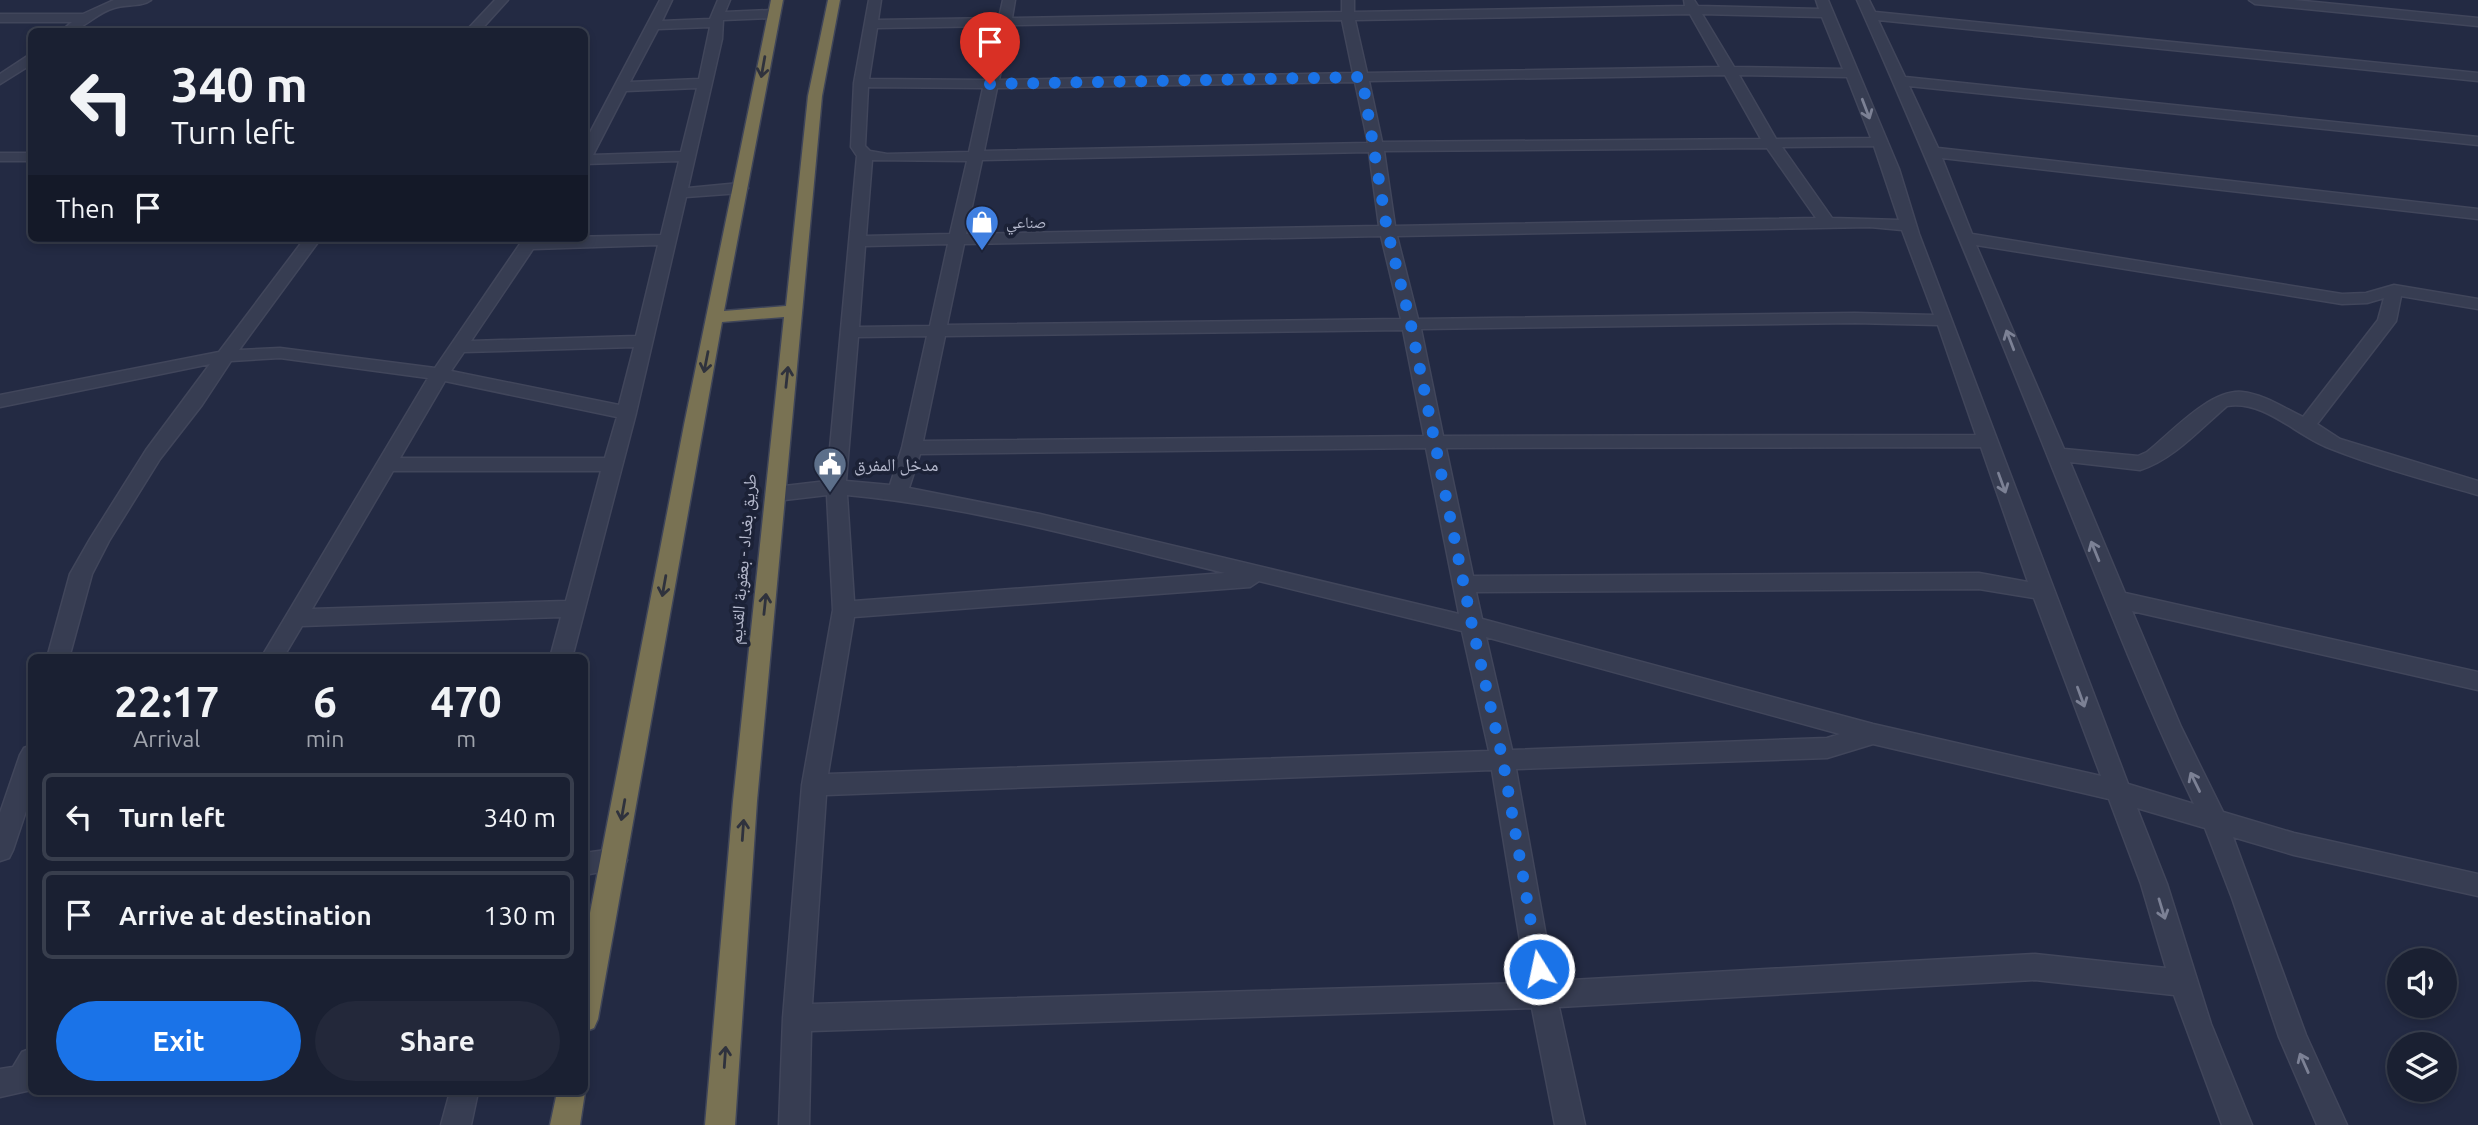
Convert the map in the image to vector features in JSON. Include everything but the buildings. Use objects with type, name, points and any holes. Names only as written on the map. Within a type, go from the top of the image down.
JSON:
[{"type":"highway","name":"طريق بغداد - بعقوبة القديم","points":[[720,1125],[745,801],[793,311],[815,96],[834,0]]},
{"type":"highway","points":[[588,998],[774,7]]},
{"type":"highway","points":[[715,317],[793,311]]},
{"type":"highway","points":[[565,1125],[570,1095]]},
{"type":"street","points":[[71,28],[107,3],[145,0]]},
{"type":"street","points":[[475,28],[502,0]]},
{"type":"street","points":[[588,152],[666,0]]},
{"type":"street","points":[[875,0],[861,83],[858,147],[865,155],[887,158],[974,157],[1770,141],[1879,142]]},
{"type":"street","points":[[898,493],[912,448],[1009,0]]},
{"type":"street","points":[[2255,0],[2478,22]]},
{"type":"street","points":[[1690,5],[1770,141],[1826,222]]},
{"type":"street","points":[[869,24],[1003,22],[1348,8],[1825,6],[1891,169],[1908,226],[1945,320],[2042,592],[2090,721],[2120,791],[2154,884],[2184,984],[2236,1125]]},
{"type":"street","points":[[653,25],[719,13],[774,7]]},
{"type":"street","points":[[1348,8],[1376,148],[1387,229],[1411,325],[1472,625],[1503,761],[1543,995],[1570,1125]]},
{"type":"street","points":[[1867,8],[2478,77]]},
{"type":"street","points":[[1867,8],[1941,172],[1965,238],[1999,314],[2169,727],[2214,820],[2245,898],[2293,1037],[2332,1125]]},
{"type":"street","points":[[562,654],[627,413],[719,13]]},
{"type":"street","points":[[0,18],[85,18]]},
{"type":"street","points":[[2,78],[28,60]]},
{"type":"street","points":[[861,83],[990,84],[1729,71],[1852,73]]},
{"type":"street","points":[[1900,81],[2478,141]]},
{"type":"street","points":[[622,87],[704,83]]},
{"type":"street","points":[[1931,152],[2478,214]]},
{"type":"street","points":[[794,1125],[797,1018],[814,785],[844,610],[836,487],[865,155]]},
{"type":"street","points":[[588,160],[686,156]]},
{"type":"street","points":[[0,158],[28,157]]},
{"type":"street","points":[[678,193],[740,188]]},
{"type":"street","points":[[858,241],[1826,222],[1870,222],[1908,226]]},
{"type":"street","points":[[1965,238],[2342,299],[2367,298],[2394,290],[2478,304]]},
{"type":"street","points":[[588,241],[667,240]]},
{"type":"street","points":[[59,654],[81,574],[100,539],[153,454],[195,401],[310,242]]},
{"type":"street","points":[[274,654],[440,374],[528,242]]},
{"type":"street","points":[[2306,426],[2387,321],[2394,290]]},
{"type":"street","points":[[850,332],[1855,318],[1945,320]]},
{"type":"street","points":[[459,346],[644,341]]},
{"type":"street","points":[[0,401],[225,356],[280,353],[440,374],[627,413]]},
{"type":"street","points":[[2055,454],[2140,463],[2154,457],[2221,401],[2241,398],[2306,426],[2333,443],[2478,488]]},
{"type":"street","points":[[912,448],[1436,442],[1987,441]]},
{"type":"street","points":[[387,464],[613,465]]},
{"type":"street","points":[[776,494],[836,487],[898,493],[1040,521],[1472,625],[1873,734],[2120,791],[2294,845],[2478,885]]},
{"type":"street","points":[[844,610],[1269,578]]},
{"type":"street","points":[[1465,584],[1979,581],[2042,592]]},
{"type":"street","points":[[2115,599],[2478,681]]},
{"type":"street","points":[[295,618],[574,609]]},
{"type":"street","points":[[814,785],[1827,748],[1873,734]]},
{"type":"street","points":[[0,850],[28,767]]},
{"type":"street","points":[[588,863],[614,860]]},
{"type":"street","points":[[797,1018],[1543,995],[2035,967],[2184,984]]},
{"type":"street","points":[[456,1125],[463,1095]]},
{"type":"place","name":"صناعي","points":[[982,252]]},
{"type":"place","name":"مدخل المفرق","points":[[830,494]]},
{"type":"route","points":[[990,84],[1362,77],[1376,148],[1387,229],[1411,325],[1472,625],[1503,761],[1539,969]]}]
